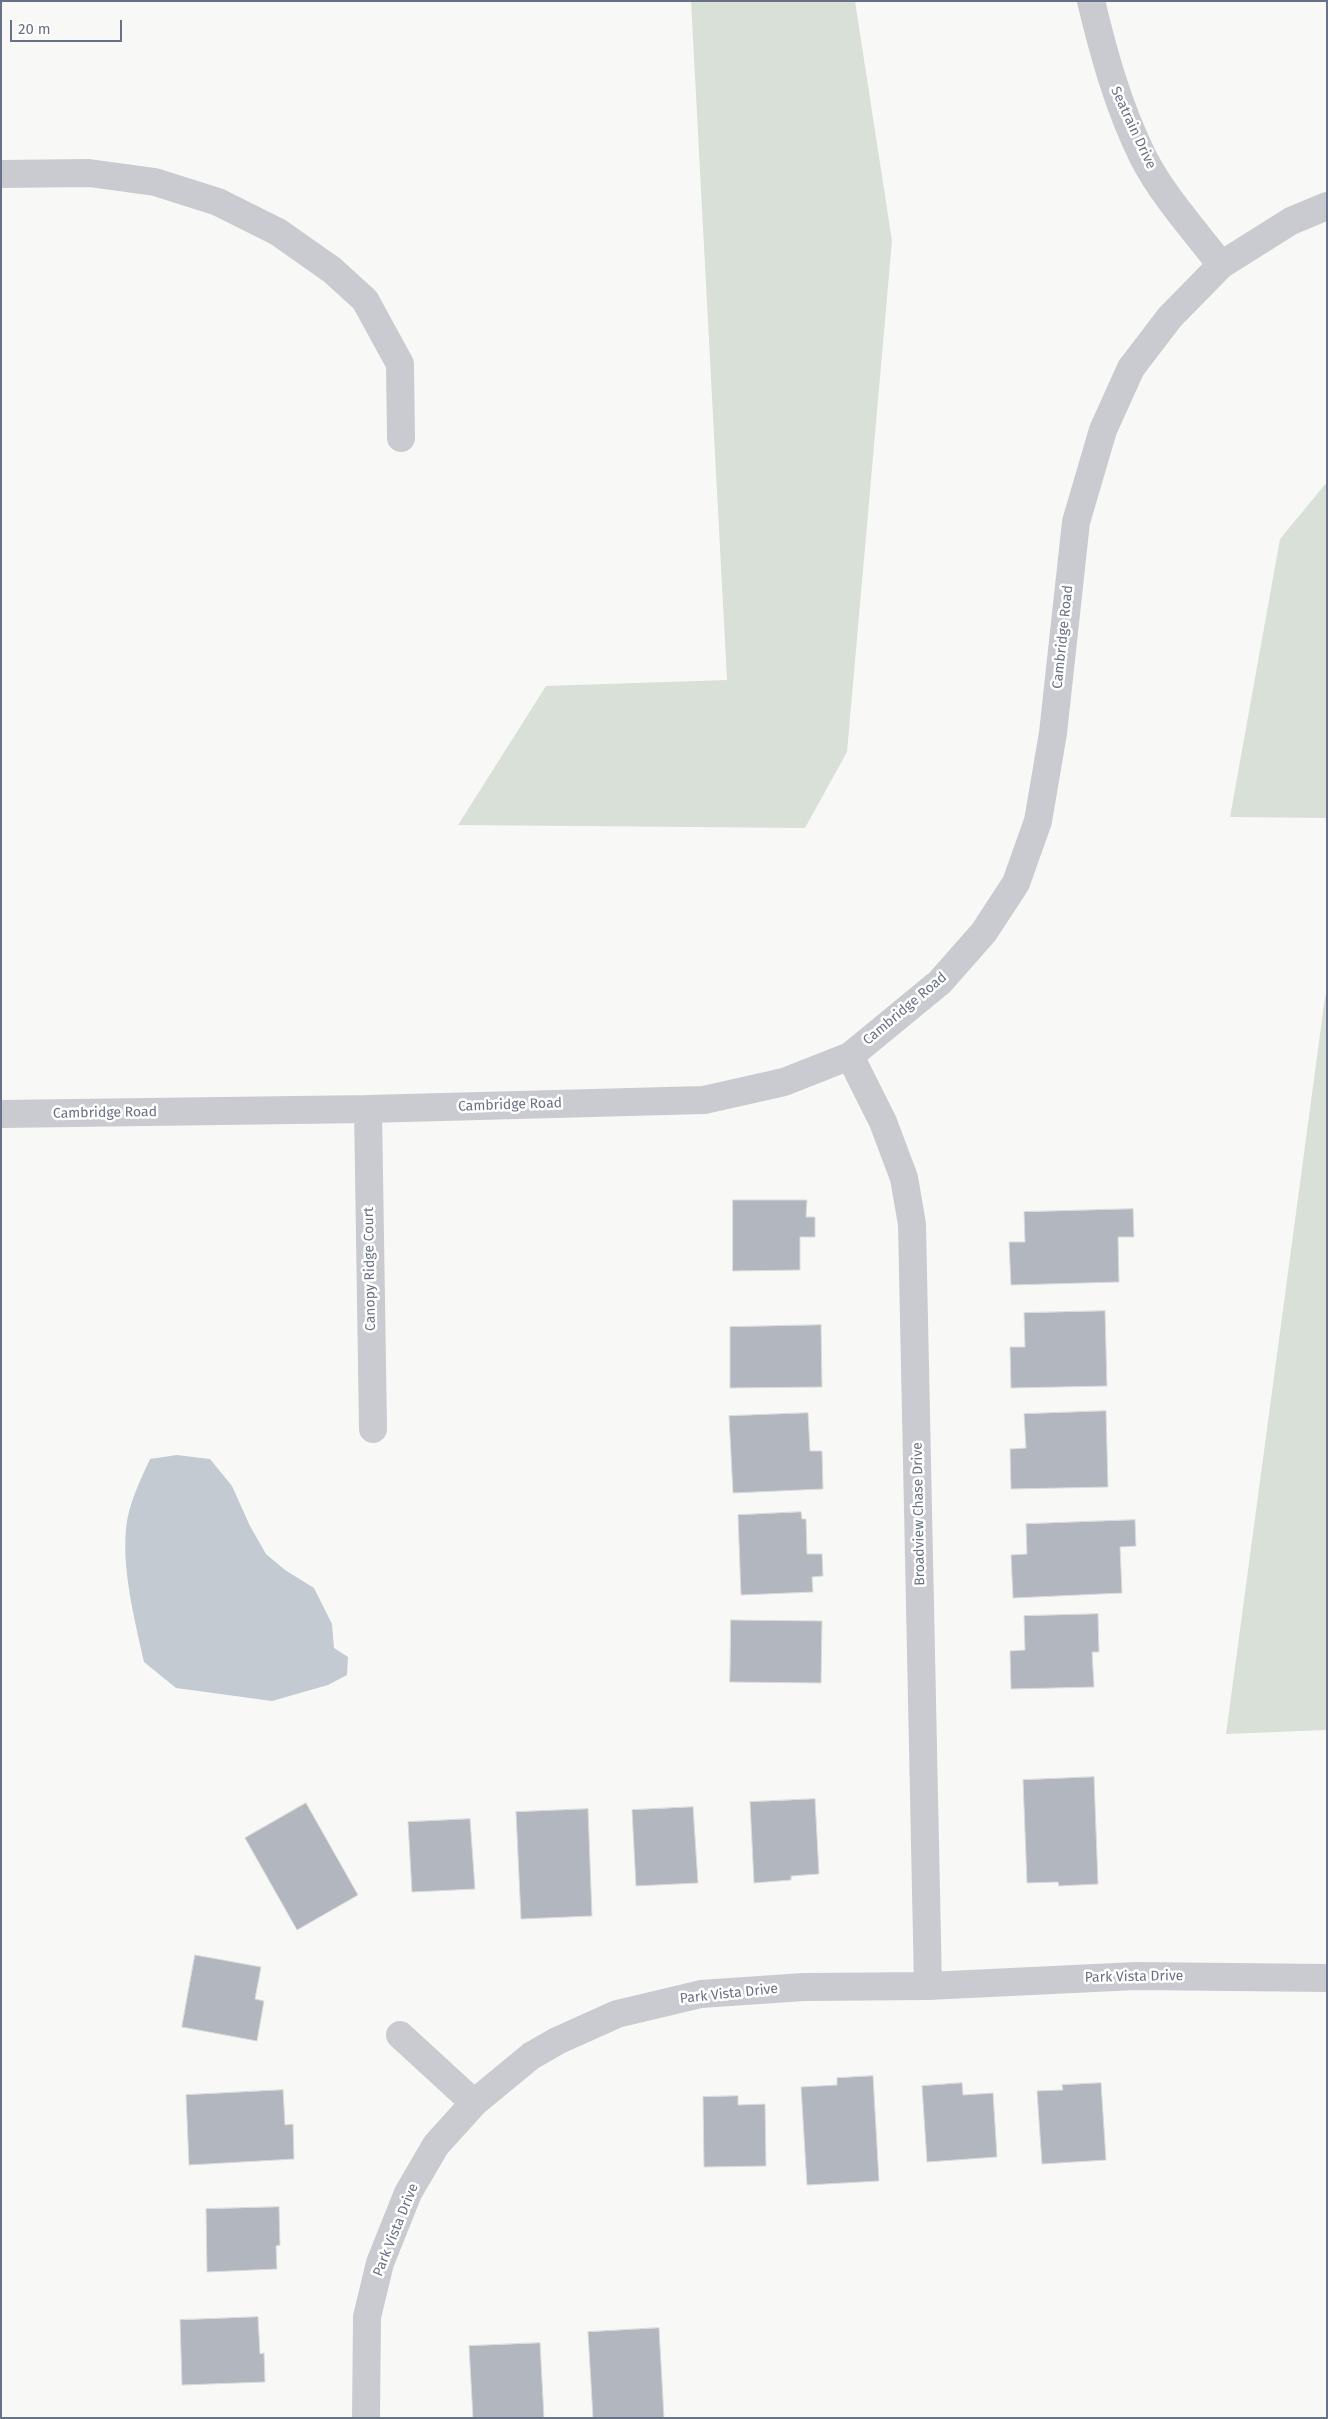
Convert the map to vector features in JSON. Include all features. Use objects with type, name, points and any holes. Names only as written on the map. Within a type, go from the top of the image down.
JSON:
[{"type":"street","name":"Seatrain Drive","points":[[1090,1],[1113,88],[1144,158],[1173,203],[1222,265]]},
{"type":"street","points":[[1,174],[89,173],[155,182],[218,202],[278,232],[332,270],[365,300],[400,364],[401,438]]},
{"type":"street","name":"Cambridge Road","points":[[1,1114],[368,1109],[704,1100],[784,1082],[850,1056],[940,982],[984,932],[1016,884],[1038,821],[1053,733],[1076,522],[1103,430],[1131,368],[1170,317],[1222,265],[1291,221],[1327,206]]},
{"type":"street","name":"Broadview Chase Drive","points":[[850,1056],[887,1132],[904,1178],[912,1224],[928,1986]]},
{"type":"street","name":"Canopy Ridge Court","points":[[368,1109],[373,1429]]},
{"type":"street","name":"Park Vista Drive","points":[[366,2418],[367,2317],[380,2263],[408,2193],[436,2144],[474,2103],[531,2056],[557,2041],[617,2014],[651,2004],[701,1994],[748,1990],[804,1987],[928,1986],[1136,1976],[1327,1978]]},
{"type":"street","points":[[400,2035],[474,2103]]},
{"type":"shaded area","points":[[691,1],[855,1],[892,241],[847,752],[805,828],[458,825],[546,686],[727,680]]},
{"type":"shaded area","points":[[1327,482],[1327,818],[1230,817],[1280,539]]},
{"type":"shaded area","points":[[1327,993],[1327,1730],[1226,1734],[1325,997]]},
{"type":"shaded area","points":[[177,1455],[210,1459],[232,1486],[250,1526],[266,1554],[285,1570],[314,1588],[332,1624],[334,1648],[348,1657],[347,1675],[328,1685],[272,1701],[176,1688],[144,1662],[133,1613],[128,1579],[125,1545],[127,1520],[135,1493],[150,1459]]},
{"type":"building","points":[[733,1200],[807,1200],[806,1217],[815,1217],[815,1237],[800,1237],[800,1270],[733,1271]]},
{"type":"building","points":[[1133,1209],[1134,1237],[1118,1237],[1119,1282],[1011,1285],[1009,1242],[1025,1242],[1024,1212]]},
{"type":"building","points":[[1105,1311],[1107,1386],[1011,1388],[1010,1347],[1025,1347],[1024,1313]]},
{"type":"building","points":[[821,1325],[822,1387],[730,1388],[730,1327]]},
{"type":"building","points":[[1106,1411],[1108,1487],[1011,1489],[1010,1449],[1026,1448],[1024,1414]]},
{"type":"building","points":[[808,1413],[810,1451],[822,1451],[823,1489],[733,1493],[729,1416]]},
{"type":"building","points":[[801,1512],[802,1519],[806,1519],[807,1554],[822,1554],[823,1576],[812,1577],[813,1592],[741,1595],[738,1515]]},
{"type":"building","points":[[1135,1520],[1136,1546],[1120,1547],[1122,1593],[1013,1598],[1011,1555],[1027,1554],[1026,1524]]},
{"type":"building","points":[[1098,1614],[1099,1652],[1092,1652],[1094,1687],[1011,1689],[1010,1651],[1025,1650],[1024,1616]]},
{"type":"building","points":[[731,1620],[822,1621],[821,1683],[730,1682]]},
{"type":"building","points":[[1094,1777],[1098,1884],[1059,1886],[1058,1882],[1027,1883],[1023,1780]]},
{"type":"building","points":[[815,1799],[819,1874],[791,1876],[791,1880],[754,1883],[750,1802]]},
{"type":"building","points":[[306,1803],[358,1895],[297,1930],[245,1838]]},
{"type":"building","points":[[693,1807],[698,1883],[636,1886],[632,1810]]},
{"type":"building","points":[[588,1809],[592,1916],[521,1919],[516,1812]]},
{"type":"building","points":[[470,1819],[475,1889],[412,1892],[408,1822]]},
{"type":"building","points":[[195,1955],[261,1967],[255,1999],[264,2001],[257,2041],[182,2027]]},
{"type":"building","points":[[873,2076],[879,2181],[807,2185],[801,2087],[837,2085],[837,2078]]},
{"type":"building","points":[[962,2083],[963,2095],[993,2093],[997,2157],[927,2162],[922,2086]]},
{"type":"building","points":[[1101,2083],[1106,2160],[1042,2164],[1037,2091],[1063,2090],[1062,2085]]},
{"type":"building","points":[[283,2090],[285,2125],[293,2124],[294,2159],[189,2165],[186,2095]]},
{"type":"building","points":[[738,2096],[738,2105],[765,2104],[766,2166],[704,2167],[703,2097]]},
{"type":"building","points":[[279,2207],[280,2245],[276,2246],[277,2269],[207,2272],[206,2209]]},
{"type":"building","points":[[258,2317],[260,2354],[264,2353],[265,2382],[182,2385],[180,2320]]},
{"type":"building","points":[[659,2328],[664,2418],[593,2418],[588,2332]]},
{"type":"building","points":[[540,2343],[544,2418],[473,2418],[469,2346]]}]
